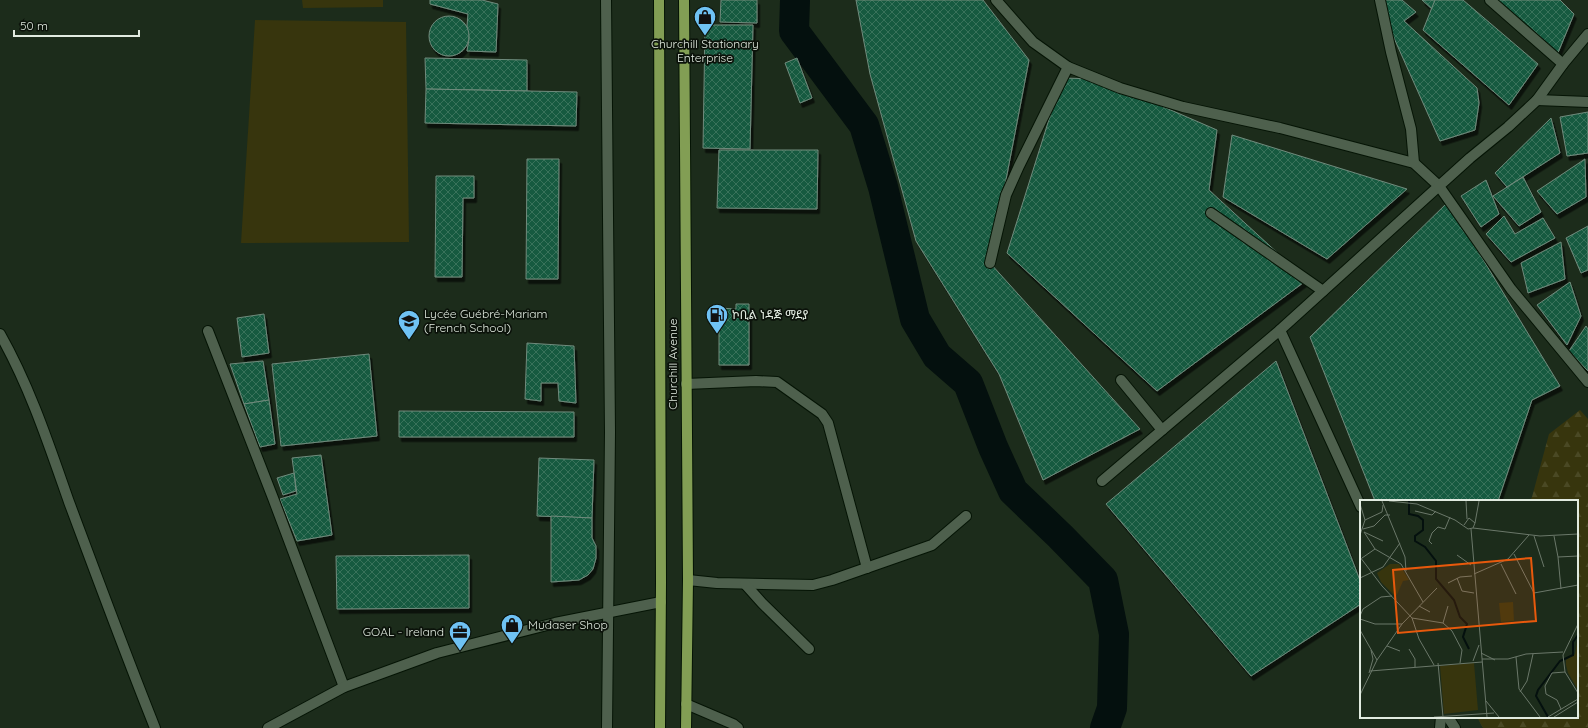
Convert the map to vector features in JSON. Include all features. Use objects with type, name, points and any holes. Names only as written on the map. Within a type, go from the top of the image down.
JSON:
[{"type":"main road","name":"Churchill Avenue","points":[[659,0],[660,728]]},
{"type":"main road","name":"Churchill Avenue","points":[[684,0],[688,580],[686,728]]},
{"type":"street","points":[[606,0],[610,432],[607,728]]},
{"type":"street","points":[[996,0],[1033,42],[1068,67],[1120,88],[1183,107],[1280,128],[1414,162],[1439,186],[1510,289],[1588,382]]},
{"type":"street","points":[[1380,0],[1391,52],[1411,128],[1414,162]]},
{"type":"street","points":[[1490,0],[1563,64]]},
{"type":"street","points":[[1102,481],[1280,330],[1470,158],[1508,127],[1537,100],[1563,64],[1588,34]]},
{"type":"street","points":[[990,263],[1006,195],[1068,67]]},
{"type":"street","points":[[1537,100],[1588,102]]},
{"type":"street","points":[[1211,213],[1323,291]]},
{"type":"street","points":[[1280,330],[1360,505]]},
{"type":"street","points":[[208,331],[344,687]]},
{"type":"street","points":[[0,334],[15,360],[39,418],[132,671],[155,728]]},
{"type":"street","points":[[1121,380],[1162,430]]},
{"type":"street","points":[[686,384],[762,381],[777,382],[822,414],[828,423],[866,568]]},
{"type":"street","points":[[688,580],[745,584],[812,585],[832,580],[932,545],[966,516]]},
{"type":"street","points":[[745,584],[762,603],[809,648]]},
{"type":"street","points":[[268,728],[344,687],[437,653],[555,624],[660,602]]},
{"type":"street","points":[[686,704],[733,724],[738,728]]},
{"type":"street","points":[[1440,728],[1441,718]]},
{"type":"street","points":[[1449,718],[1455,728]]},
{"type":"green space","points":[[302,0],[383,0],[383,7],[303,8]]},
{"type":"green space","points":[[255,20],[406,22],[409,242],[241,243]]},
{"type":"green space","points":[[1580,410],[1588,419],[1588,728],[1483,728],[1478,718],[1578,718],[1578,500],[1530,500],[1549,434]]},
{"type":"building","points":[[430,0],[482,0],[498,4],[496,52],[467,51],[469,39],[467,26],[468,14],[430,4]]},
{"type":"building","points":[[721,0],[757,0],[757,23],[720,22]]},
{"type":"building","points":[[856,0],[983,0],[1029,60],[990,263],[1140,429],[1043,480],[999,374],[916,241],[870,74]]},
{"type":"building","points":[[1377,0],[1402,0],[1416,12],[1404,21],[1477,88],[1479,103],[1475,130],[1440,141]]},
{"type":"building","points":[[1422,0],[1436,0],[1432,9]]},
{"type":"building","points":[[1435,0],[1463,0],[1538,64],[1509,105],[1423,30]]},
{"type":"building","points":[[1493,0],[1560,0],[1574,14],[1555,60]]},
{"type":"building","points":[[453,16],[460,19],[466,25],[469,36],[468,44],[460,53],[453,56],[445,56],[438,53],[430,44],[429,32],[432,25],[441,17]]},
{"type":"building","points":[[705,25],[753,25],[750,149],[703,148]]},
{"type":"building","points":[[425,58],[527,60],[527,91],[426,89]]},
{"type":"building","points":[[797,58],[812,98],[800,103],[785,63]]},
{"type":"building","points":[[1062,78],[1099,79],[1217,130],[1209,190],[1307,280],[1157,391],[1007,253]]},
{"type":"building","points":[[426,89],[577,92],[576,126],[425,123]]},
{"type":"building","points":[[1588,112],[1588,153],[1567,156],[1560,117]]},
{"type":"building","points":[[1551,118],[1560,153],[1507,187],[1495,173]]},
{"type":"building","points":[[1232,135],[1407,189],[1327,259],[1223,197]]},
{"type":"building","points":[[719,150],[818,150],[817,209],[717,208]]},
{"type":"building","points":[[527,159],[559,159],[558,279],[526,279]]},
{"type":"building","points":[[1585,159],[1586,197],[1557,214],[1537,191]]},
{"type":"building","points":[[436,176],[474,176],[474,198],[463,198],[462,277],[435,277]]},
{"type":"building","points":[[1523,177],[1541,212],[1519,226],[1493,196]]},
{"type":"building","points":[[1486,180],[1499,214],[1481,227],[1461,196]]},
{"type":"building","points":[[1448,202],[1560,386],[1532,400],[1498,500],[1375,500],[1310,337]]},
{"type":"building","points":[[1504,216],[1515,234],[1543,218],[1555,238],[1511,262],[1486,234]]},
{"type":"building","points":[[1588,226],[1588,270],[1581,273],[1566,238]]},
{"type":"building","points":[[1561,242],[1565,279],[1528,293],[1521,263]]},
{"type":"building","points":[[1570,282],[1581,316],[1567,345],[1537,305]]},
{"type":"building","points":[[736,304],[749,304],[749,365],[719,365],[719,308],[736,309]]},
{"type":"building","points":[[264,314],[269,353],[242,357],[237,318]]},
{"type":"building","points":[[1586,326],[1588,329],[1588,371],[1569,351]]},
{"type":"building","points":[[527,343],[574,346],[576,403],[559,401],[558,383],[541,383],[541,401],[525,399]]},
{"type":"building","points":[[369,354],[377,436],[281,446],[272,364]]},
{"type":"building","points":[[263,361],[269,400],[244,404],[230,364]]},
{"type":"building","points":[[1276,361],[1360,580],[1360,605],[1251,676],[1106,504]]},
{"type":"building","points":[[269,400],[275,444],[260,447],[244,404]]},
{"type":"building","points":[[399,411],[574,412],[574,437],[399,437]]},
{"type":"building","points":[[321,455],[332,535],[297,541],[280,499],[297,494],[292,458]]},
{"type":"building","points":[[539,458],[594,460],[592,518],[537,516]]},
{"type":"building","points":[[294,473],[296,491],[283,495],[277,478]]},
{"type":"building","points":[[551,516],[592,518],[592,538],[596,546],[596,558],[593,569],[588,575],[579,580],[551,582]]},
{"type":"building","points":[[469,555],[469,608],[337,609],[336,556]]},
{"type":"waterway","points":[[795,0],[794,31],[864,125],[883,187],[915,319],[937,356],[968,383],[993,447],[1013,491],[1103,580],[1114,634],[1112,708],[1105,728]]},
{"type":"place","name":"Churchill Stationary Enterprise","points":[[705,36]]},
{"type":"place","name":"ኮቢል ነዳጅ ማደያ","points":[[717,334]]},
{"type":"place","name":"Lycée Guébré-Mariam (French School)","points":[[409,340]]},
{"type":"place","name":"Mudaser Shop","points":[[512,644]]},
{"type":"place","name":"GOAL - Ireland","points":[[460,652]]}]
